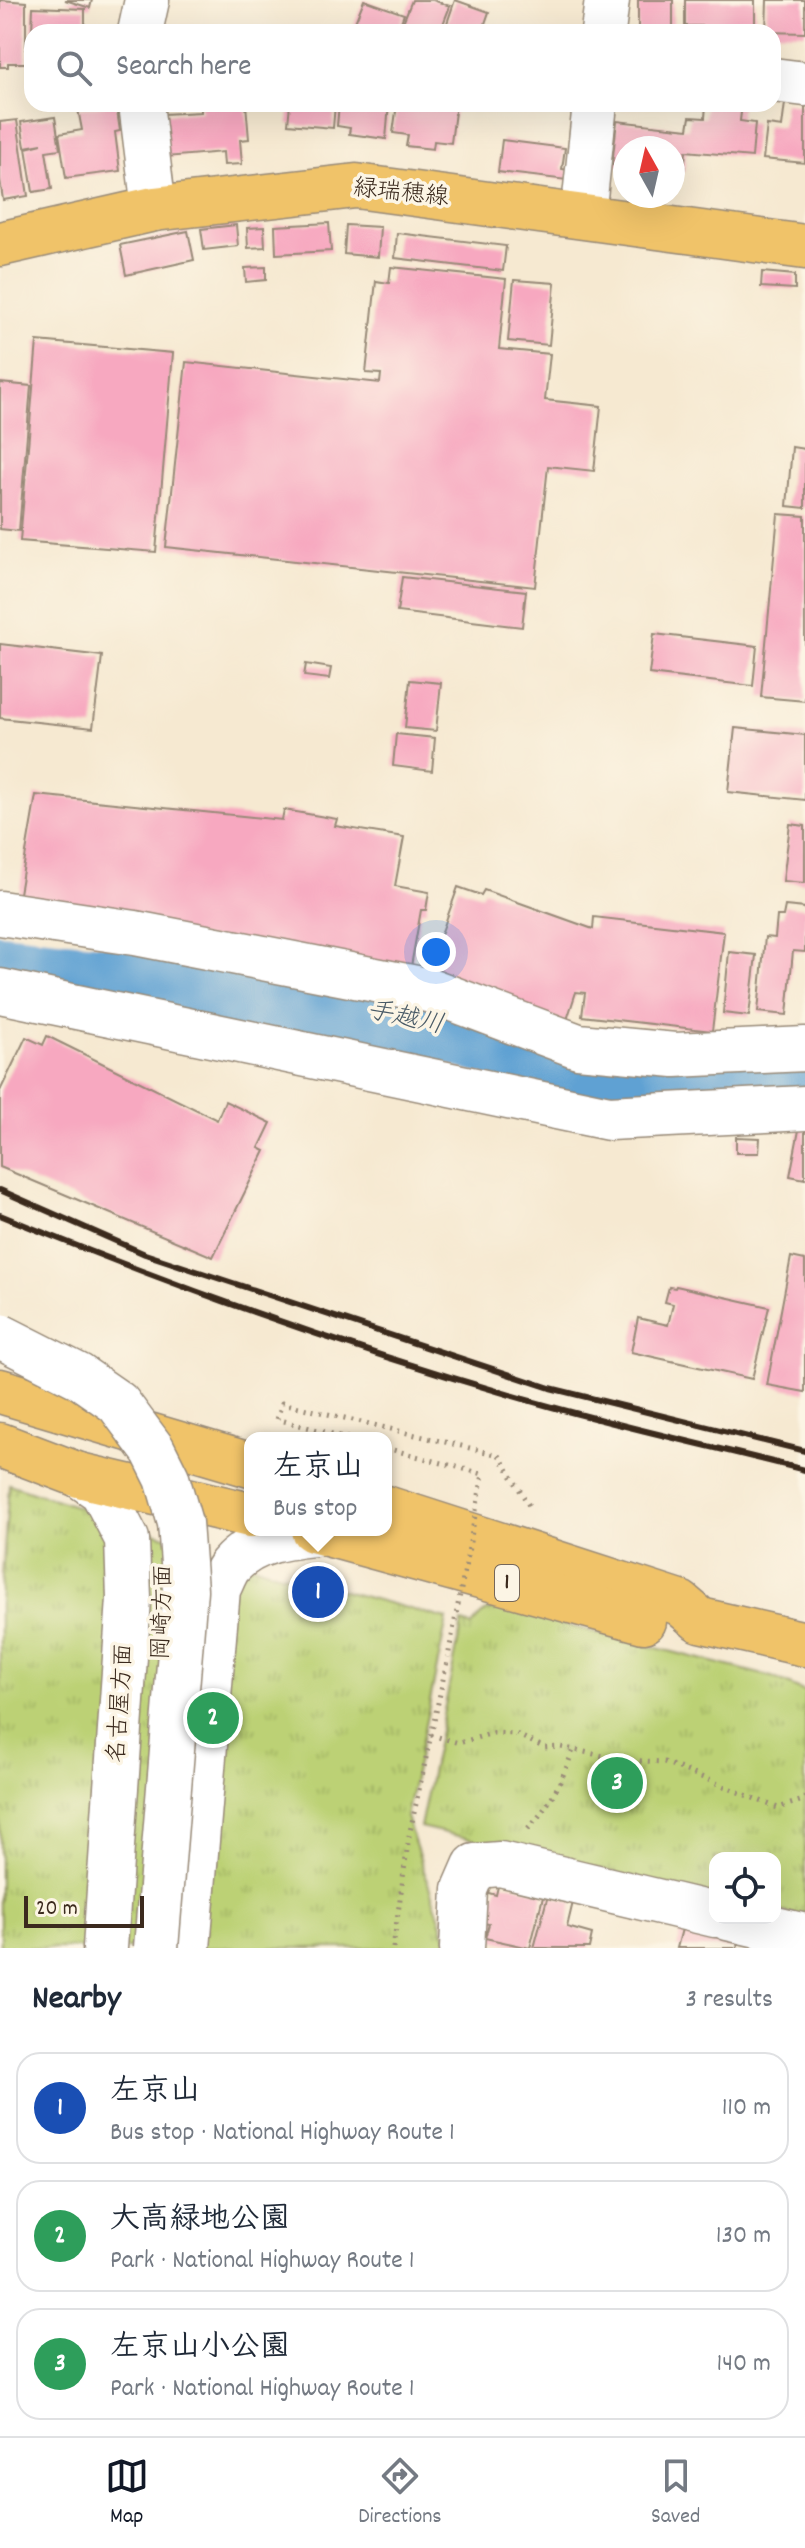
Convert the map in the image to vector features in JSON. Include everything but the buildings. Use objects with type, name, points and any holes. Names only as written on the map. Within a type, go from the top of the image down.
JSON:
[{"type":"main road","name":"緑瑞穂線","points":[[0,244],[154,209],[356,186],[805,247]]},
{"type":"main road","points":[[0,1391],[244,1463]]},
{"type":"main road","points":[[0,1445],[79,1475],[244,1514]]},
{"type":"main road","name":"1","points":[[392,1510],[680,1603],[700,1620],[805,1644]]},
{"type":"main road","name":"1","points":[[336,1536],[674,1629],[700,1620]]},
{"type":"street","points":[[142,24],[147,0]]},
{"type":"street","points":[[604,24],[607,0]]},
{"type":"street","points":[[781,81],[805,84]]},
{"type":"street","points":[[142,112],[154,209]]},
{"type":"street","points":[[583,216],[594,112]]},
{"type":"street","points":[[0,913],[135,933],[432,991],[578,1046],[675,1055],[805,1049]]},
{"type":"street","points":[[0,991],[609,1118],[805,1108]]},
{"type":"street","points":[[0,1336],[79,1376],[118,1403],[153,1450],[167,1478],[180,1523],[185,1590],[156,1948]]},
{"type":"street","name":"岡崎方面","points":[[0,1354],[28,1365],[97,1408],[142,1460],[154,1487],[163,1525],[169,1586],[140,1948]]},
{"type":"street","name":"名古屋方面","points":[[79,1475],[102,1491],[127,1539],[129,1599],[105,1948]]},
{"type":"street","points":[[188,1948],[218,1589],[230,1566],[251,1551],[289,1536]]},
{"type":"street","points":[[462,1948],[465,1889],[475,1866],[500,1864],[709,1914]]},
{"type":"street","points":[[754,1924],[805,1936]]},
{"type":"path","points":[[277,1419],[282,1403],[499,1455],[534,1514]]},
{"type":"path","points":[[284,1421],[325,1432]]},
{"type":"path","points":[[392,1450],[483,1474],[409,1836],[393,1948]]},
{"type":"path","points":[[431,1735],[459,1743],[493,1733],[516,1734],[545,1748],[674,1765],[778,1808],[805,1797]]},
{"type":"path","points":[[500,1864],[544,1812],[573,1750]]},
{"type":"green space","points":[[9,1484],[274,1572],[447,1619],[406,1817],[446,1937],[446,1948],[0,1948],[0,1605]]},
{"type":"green space","points":[[498,1608],[772,1677],[805,1692],[805,1917],[781,1911],[781,1852],[709,1852],[709,1895],[420,1827],[462,1623],[472,1626],[489,1610]]},
{"type":"waterway","name":"手越川","points":[[0,970],[399,1013],[626,1080],[696,1083],[805,1077]]},
{"type":"railway","points":[[0,1190],[145,1254],[550,1388],[805,1451]]},
{"type":"railway","points":[[0,1215],[202,1293],[407,1364],[577,1414],[805,1470]]},
{"type":"place","name":"左京山","points":[[318,1592]]},
{"type":"place","name":"大高緑地公園","points":[[213,1718]]},
{"type":"place","name":"左京山小公園","points":[[617,1783]]}]
